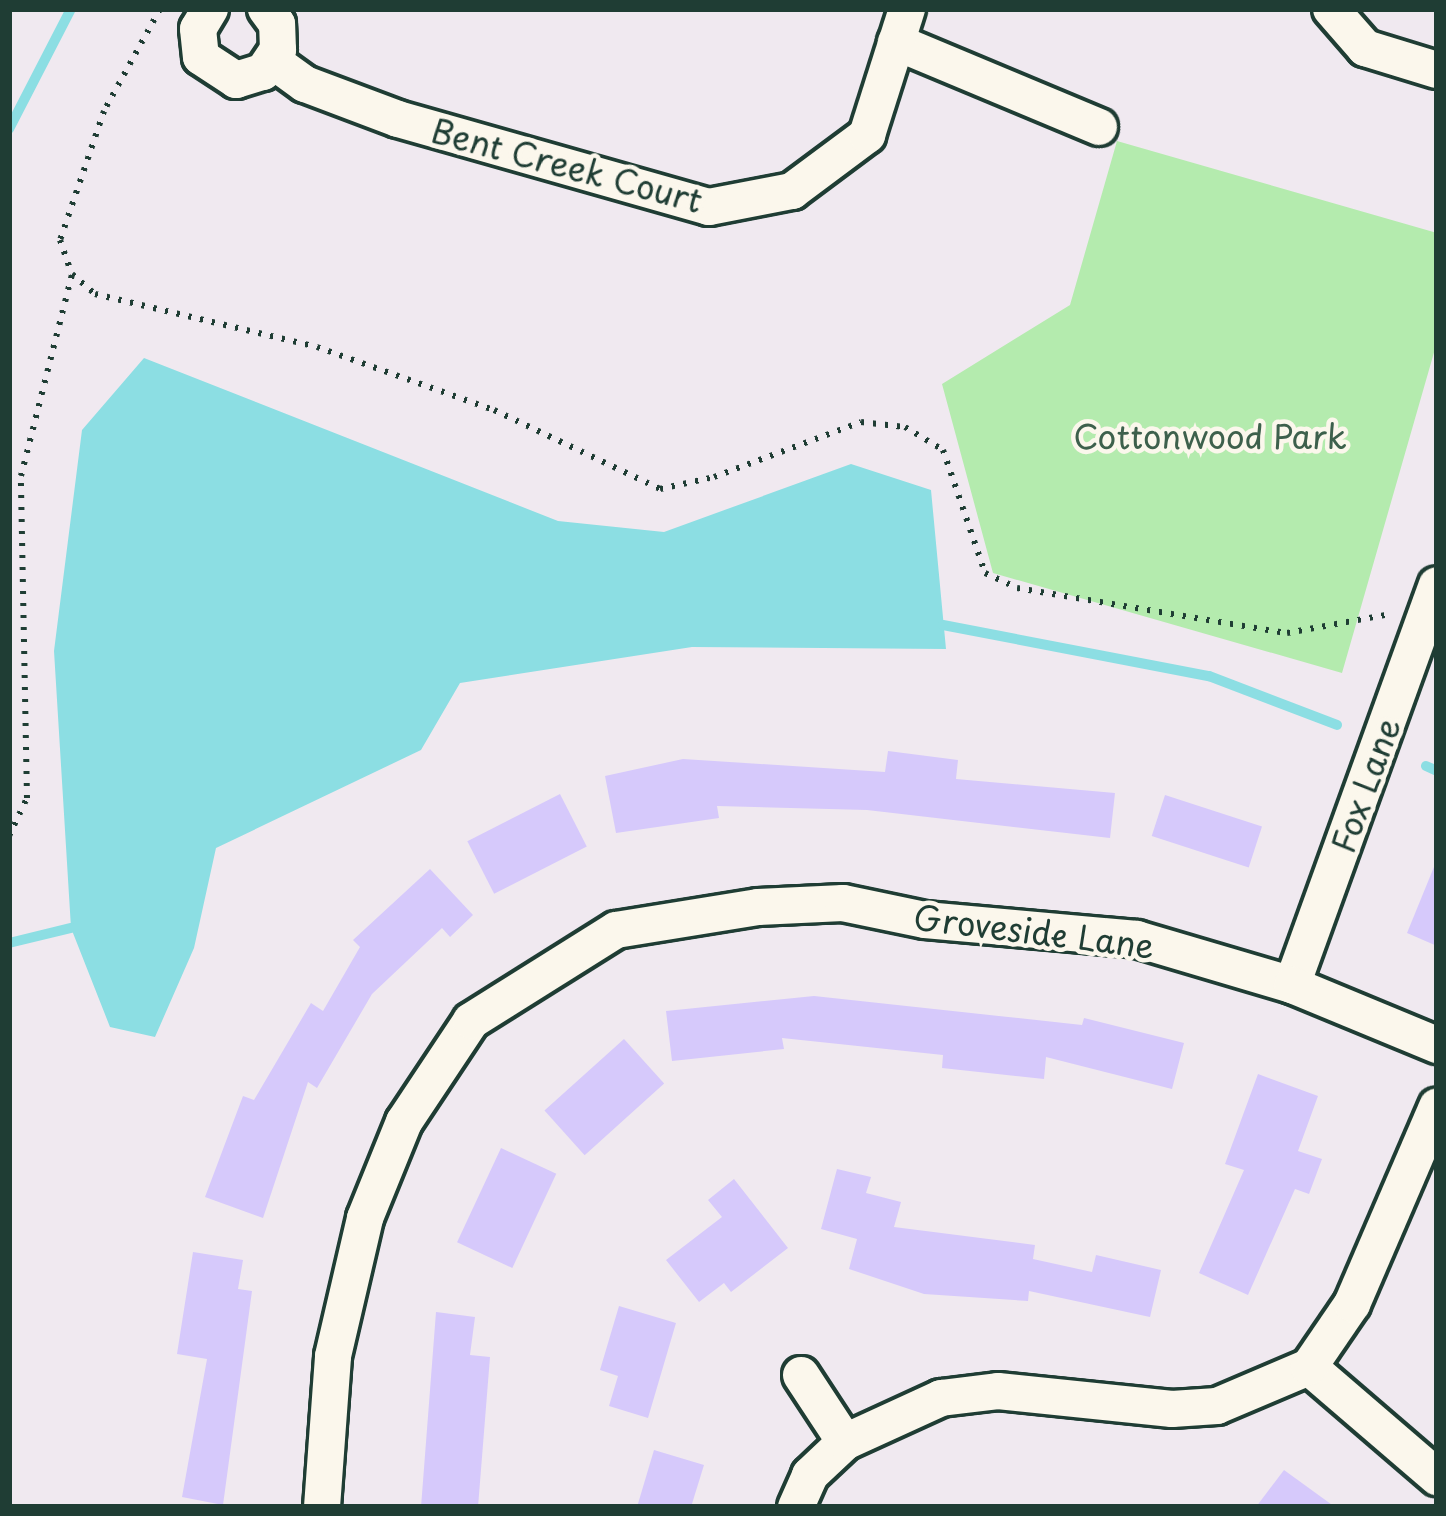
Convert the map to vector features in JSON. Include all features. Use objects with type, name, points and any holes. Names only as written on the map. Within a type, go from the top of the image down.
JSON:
[{"type":"street","points":[[210,9],[197,44],[210,68],[250,78],[273,61],[280,37],[266,9]]},
{"type":"street","points":[[1331,9],[1364,48],[1437,70]]},
{"type":"street","points":[[901,25],[1099,127]]},
{"type":"street","name":"Bent Creek Court","points":[[273,61],[305,84],[398,119],[709,207],[792,191],[831,168],[867,135],[901,25]]},
{"type":"street","name":"Fox Lane","points":[[1292,985],[1432,599]]},
{"type":"street","name":"Groveside Lane","points":[[322,1507],[333,1356],[365,1218],[404,1122],[471,1021],[616,930],[758,907],[843,903],[925,920],[1137,939],[1292,985],[1437,1045]]},
{"type":"street","points":[[796,1507],[810,1475],[845,1442],[940,1398],[998,1391],[1172,1409],[1216,1406],[1309,1366],[1352,1304],[1437,1107]]},
{"type":"street","points":[[1309,1366],[1437,1477]]},
{"type":"street","points":[[801,1375],[845,1442]]},
{"type":"path","points":[[160,9],[104,112],[60,240],[72,274],[95,294],[214,316],[494,410],[660,489],[714,477],[861,422],[905,427],[943,450],[986,573],[1017,588],[1287,633],[1432,599]]},
{"type":"path","points":[[9,836],[26,798],[21,476],[72,274]]},
{"type":"green space","name":"Cottonwood Park","points":[[1117,141],[1437,233],[1437,342],[1342,673],[993,573],[942,384],[1070,305]]},
{"type":"water","points":[[144,358],[558,521],[664,532],[851,464],[931,490],[946,649],[692,647],[460,683],[421,750],[216,848],[194,948],[155,1037],[110,1027],[71,928],[54,651],[82,430]]},
{"type":"building","points":[[888,751],[958,760],[956,779],[1115,793],[1110,838],[867,810],[717,806],[719,818],[616,833],[605,776],[683,759],[885,772]]},
{"type":"building","points":[[560,794],[587,847],[494,894],[467,841]]},
{"type":"building","points":[[1165,795],[1262,827],[1249,867],[1152,836]]},
{"type":"building","points":[[1437,862],[1437,946],[1407,933]]},
{"type":"building","points":[[430,869],[473,915],[450,937],[442,928],[372,994],[317,1088],[308,1082],[263,1218],[205,1197],[243,1096],[254,1100],[311,1003],[323,1011],[360,947],[353,940]]},
{"type":"building","points":[[814,996],[1082,1025],[1084,1018],[1184,1043],[1172,1089],[1046,1057],[1044,1079],[942,1068],[943,1055],[782,1038],[784,1049],[672,1061],[666,1011]]},
{"type":"building","points":[[624,1039],[664,1084],[585,1155],[544,1111]]},
{"type":"building","points":[[1258,1074],[1318,1096],[1298,1151],[1322,1159],[1309,1194],[1295,1189],[1248,1295],[1199,1273],[1244,1170],[1225,1164]]},
{"type":"building","points":[[501,1148],[556,1174],[512,1268],[457,1242]]},
{"type":"building","points":[[837,1169],[871,1177],[866,1193],[901,1202],[894,1227],[1035,1245],[1033,1259],[1092,1272],[1096,1255],[1161,1270],[1150,1317],[1029,1291],[1028,1301],[924,1294],[849,1269],[857,1239],[821,1229]]},
{"type":"building","points":[[734,1179],[788,1248],[731,1292],[724,1283],[699,1302],[666,1260],[722,1217],[708,1200]]},
{"type":"building","points":[[193,1252],[243,1260],[238,1289],[252,1291],[223,1505],[182,1497],[207,1359],[177,1354]]},
{"type":"building","points":[[619,1306],[676,1323],[648,1418],[609,1406],[618,1376],[600,1370]]},
{"type":"building","points":[[436,1312],[475,1317],[470,1355],[490,1357],[478,1507],[421,1507]]},
{"type":"building","points":[[654,1450],[704,1465],[691,1507],[637,1507]]},
{"type":"building","points":[[1284,1470],[1335,1507],[1256,1507]]},
{"type":"waterway","points":[[9,129],[71,9]]},
{"type":"waterway","points":[[943,625],[1209,676],[1337,725]]},
{"type":"waterway","points":[[1426,766],[1437,771]]},
{"type":"waterway","points":[[9,943],[71,928]]}]
